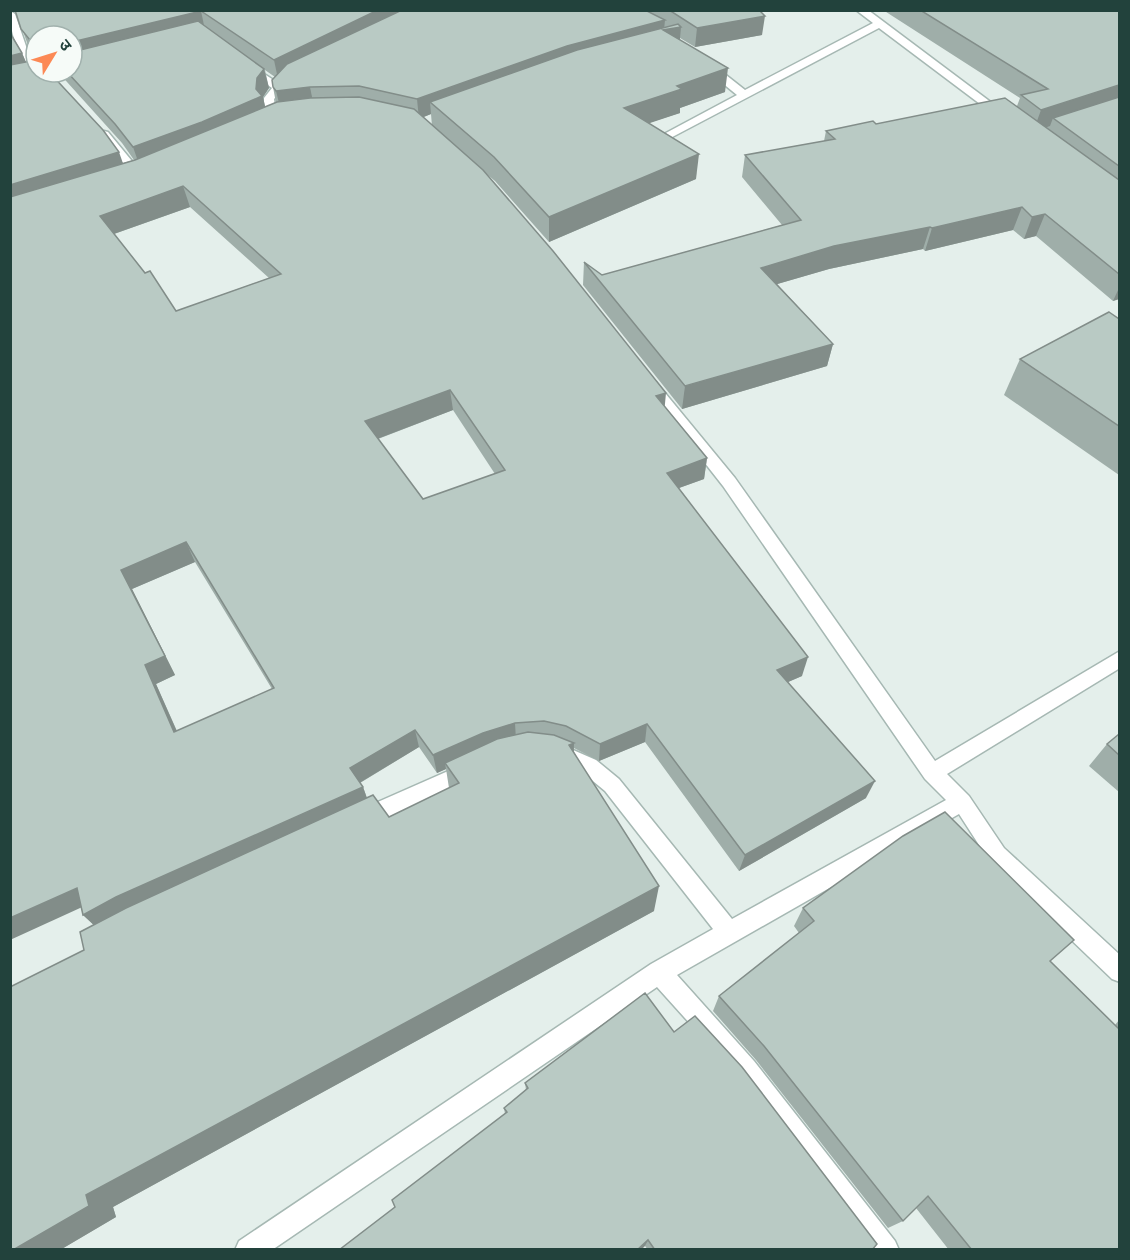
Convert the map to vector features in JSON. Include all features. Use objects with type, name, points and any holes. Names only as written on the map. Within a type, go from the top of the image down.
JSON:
[{"type":"street","points":[[861,10],[1013,124]]},
{"type":"street","points":[[10,14],[24,51]]},
{"type":"street","points":[[655,142],[879,24]]},
{"type":"street","points":[[234,57],[279,88]]},
{"type":"street","points":[[703,61],[744,95]]},
{"type":"street","points":[[278,118],[269,109],[269,98],[286,80],[296,75]]},
{"type":"street","points":[[96,124],[137,175]]},
{"type":"street","points":[[641,372],[729,482],[932,773],[962,802],[997,855],[1119,971]]},
{"type":"street","points":[[932,773],[1119,658]]},
{"type":"street","points":[[533,750],[562,752],[589,766],[612,785],[729,932]]},
{"type":"street","points":[[343,828],[494,759]]},
{"type":"street","points":[[248,1250],[659,972],[962,802]]},
{"type":"street","points":[[659,972],[746,1069],[886,1250]]},
{"type":"building","points":[[15,10],[378,10],[274,60],[201,11],[84,39],[84,24],[24,24],[24,33]]},
{"type":"building","points":[[402,10],[645,10],[665,20],[567,46],[417,99],[359,86],[310,87],[276,91],[273,87],[272,80],[287,64]]},
{"type":"building","points":[[669,10],[759,10],[765,16],[697,28]]},
{"type":"building","points":[[920,10],[1119,10],[1119,85],[1041,110],[1021,95],[1048,89]]},
{"type":"building","points":[[198,21],[264,69],[257,78],[256,89],[262,96],[202,122],[133,147],[78,84],[84,84],[84,49]]},
{"type":"building","points":[[678,24],[681,27],[663,30],[728,68],[677,86],[682,89],[624,108],[699,154],[549,217],[494,157],[430,102],[577,50]]},
{"type":"building","points":[[10,33],[22,53],[10,56]]},
{"type":"building","points":[[24,62],[24,84],[60,84],[103,130],[119,152],[10,185],[10,65]]},
{"type":"building","points":[[359,97],[414,109],[483,170],[553,251],[666,393],[656,396],[707,458],[667,473],[808,657],[777,670],[875,781],[745,855],[647,724],[600,744],[566,726],[544,721],[515,723],[483,733],[433,755],[415,730],[350,768],[363,787],[116,897],[83,915],[77,888],[10,918],[10,197],[135,160],[277,102],[310,98]],"holes":[[[183,186],[281,274],[176,311],[150,271],[145,273],[100,216]],[[450,390],[505,470],[423,499],[365,421]],[[186,542],[274,688],[174,732],[145,665],[165,656],[121,570]]]},
{"type":"building","points":[[1119,97],[1119,166],[1053,118]]},
{"type":"building","points":[[1005,98],[1119,180],[1119,274],[1045,214],[1032,217],[1022,207],[932,228],[834,246],[761,268],[833,344],[685,386],[584,262],[602,275],[801,220],[745,155],[835,139],[826,131],[873,121],[876,124]]},
{"type":"building","points":[[1109,312],[1119,319],[1119,426],[1020,359]]},
{"type":"building","points":[[528,732],[554,735],[574,743],[569,745],[659,886],[86,1195],[89,1206],[10,1250],[10,987],[84,950],[80,932],[126,908],[373,795],[389,817],[459,783],[445,763],[497,739]]},
{"type":"building","points":[[1119,734],[1119,755],[1107,744]]},
{"type":"building","points":[[945,812],[1074,940],[1050,961],[1119,1029],[1119,1250],[972,1250],[928,1196],[903,1221],[764,1046],[719,996],[814,921],[803,908],[903,836]]},
{"type":"building","points":[[645,993],[674,1032],[695,1016],[742,1067],[877,1244],[872,1250],[655,1250],[648,1240],[637,1250],[339,1250],[395,1207],[392,1200],[507,1112],[504,1108],[528,1088],[525,1083]]}]
